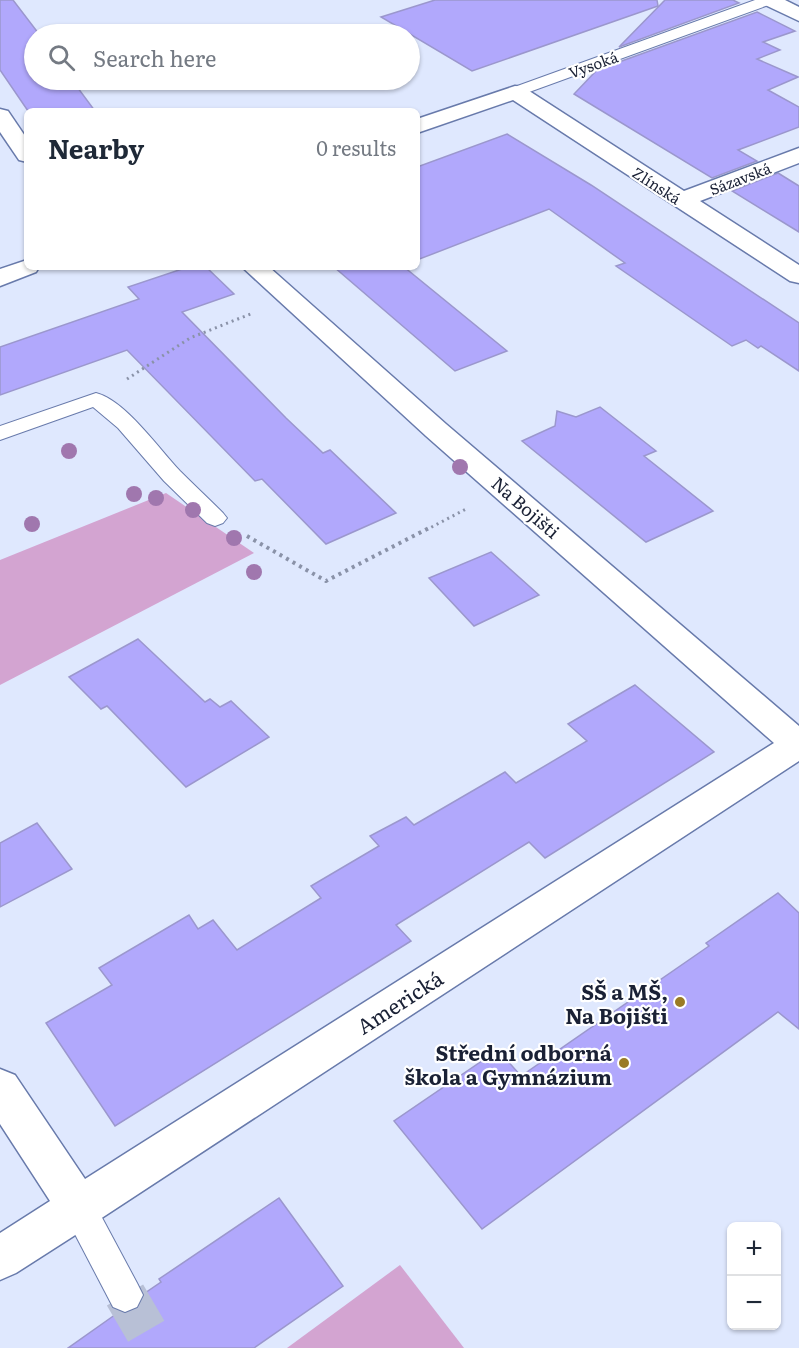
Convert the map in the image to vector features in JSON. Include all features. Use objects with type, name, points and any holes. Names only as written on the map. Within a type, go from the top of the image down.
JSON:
[{"type":"street","points":[[769,0],[799,15]]},
{"type":"street","name":"Vysoká","points":[[420,125],[515,92]]},
{"type":"street","name":"Zlínská","points":[[515,92],[799,276]]},
{"type":"street","points":[[0,116],[24,152]]},
{"type":"street","name":"Sázavská","points":[[680,201],[799,154]]},
{"type":"street","points":[[0,278],[24,268]]},
{"type":"street","name":"Na Bojišti","points":[[257,270],[436,430],[799,745]]},
{"type":"street","name":"Americká","points":[[0,1258],[799,745]]},
{"type":"street","points":[[0,1088],[79,1208]]},
{"type":"lane","name":"Vysoká","points":[[515,92],[769,0]]},
{"type":"lane","points":[[0,433],[96,399],[126,423],[172,476],[215,518]]},
{"type":"lane","points":[[79,1208],[125,1294]]},
{"type":"path","points":[[96,399],[190,338],[290,298]]},
{"type":"path","points":[[215,518],[326,581],[506,489]]},
{"type":"shaded area","points":[[166,493],[254,553],[0,685],[0,560]]},
{"type":"shaded area","points":[[400,1265],[464,1348],[287,1348]]},
{"type":"building","points":[[0,0],[13,0],[31,24],[24,24],[24,90],[79,90],[93,108],[26,108],[0,70]]},
{"type":"building","points":[[435,0],[657,0],[658,6],[472,71],[420,40],[420,24],[393,24],[381,17]]},
{"type":"building","points":[[665,0],[733,0],[739,3],[619,47]]},
{"type":"building","points":[[757,12],[795,31],[763,42],[780,50],[757,59],[798,77],[768,90],[799,107],[799,127],[738,150],[757,161],[712,178],[574,94],[597,70]]},
{"type":"building","points":[[507,134],[591,185],[799,323],[799,371],[761,346],[758,348],[746,340],[732,346],[616,266],[625,263],[549,209],[420,259],[420,166]]},
{"type":"building","points":[[778,173],[799,186],[799,232],[732,191]]},
{"type":"building","points":[[179,270],[209,270],[234,294],[182,312],[323,453],[330,450],[396,513],[326,544],[262,479],[255,481],[127,350],[0,395],[0,347],[139,299],[128,287]]},
{"type":"building","points":[[337,270],[408,270],[507,351],[455,371]]},
{"type":"building","points":[[600,407],[656,451],[644,456],[713,511],[646,542],[522,441],[555,426],[557,411],[576,417]]},
{"type":"building","points":[[491,552],[539,595],[474,626],[429,578]]},
{"type":"building","points":[[138,639],[205,702],[210,699],[220,707],[231,701],[269,737],[186,787],[107,706],[101,709],[69,677]]},
{"type":"building","points":[[635,685],[714,752],[545,858],[529,842],[396,925],[411,941],[115,1126],[46,1023],[112,985],[99,968],[189,915],[198,929],[213,920],[237,950],[321,898],[311,886],[379,846],[370,836],[406,817],[414,825],[505,772],[516,783],[587,741],[568,724]]},
{"type":"building","points":[[37,823],[72,869],[0,907],[0,843]]},
{"type":"building","name":"Střední odborná škola a Gymnázium","points":[[778,893],[799,913],[799,1029],[778,1012],[482,1229],[394,1121],[498,1050],[521,1076],[709,946],[706,943]]},
{"type":"building","points":[[279,1198],[343,1286],[254,1348],[68,1348],[119,1312],[126,1314],[138,1309],[145,1293],[161,1282],[159,1279]]},
{"type":"tunnel","points":[[125,1295],[156,1348]]},
{"type":"place","name":"SŠ a MŠ, Na Bojišti","points":[[680,1002]]},
{"type":"place","name":"Střední odborná škola a Gymnázium","points":[[624,1063]]}]
